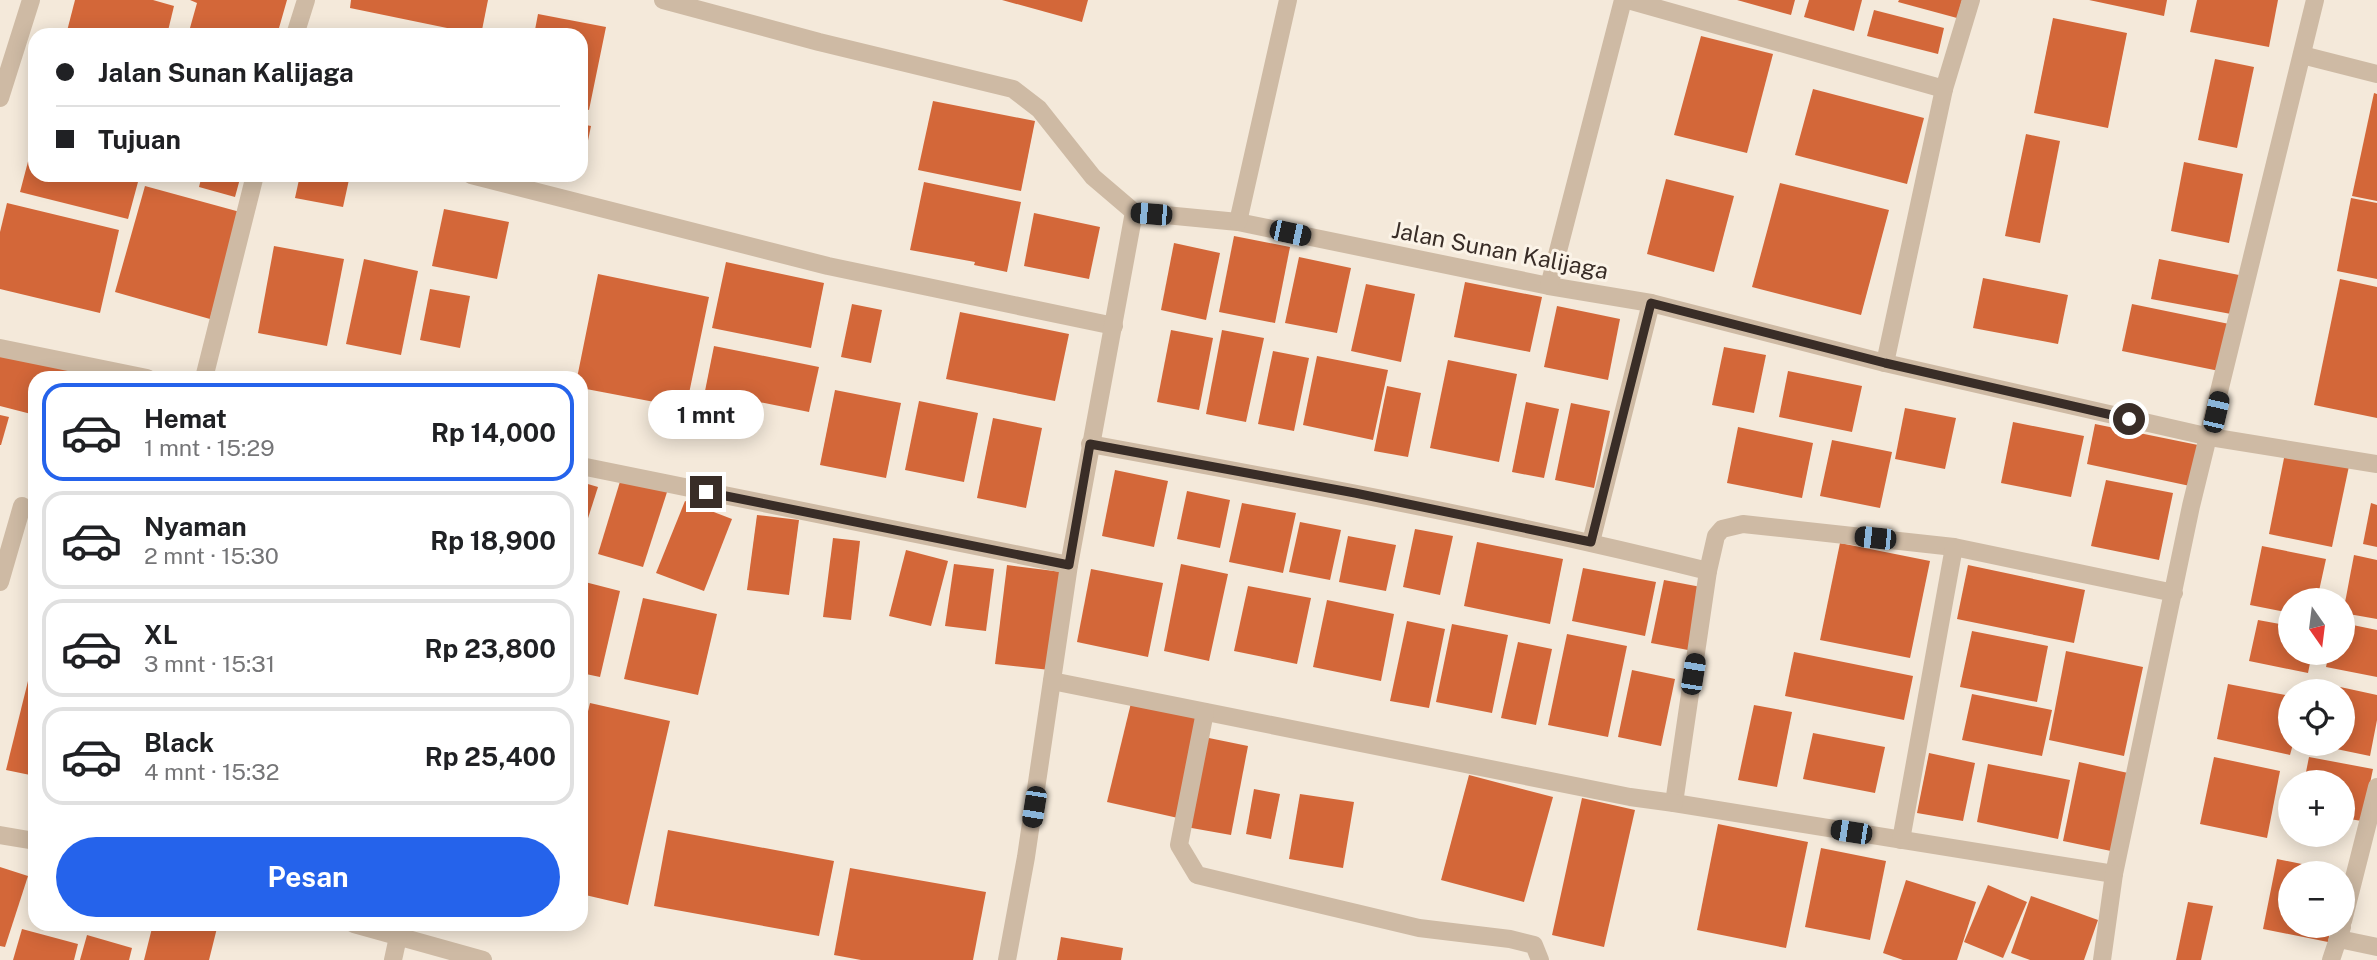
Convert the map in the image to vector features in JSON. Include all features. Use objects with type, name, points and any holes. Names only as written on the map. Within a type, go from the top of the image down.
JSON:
[{"type":"street","points":[[0,98],[30,0]]},
{"type":"street","points":[[297,28],[306,0]]},
{"type":"street","points":[[663,0],[1013,89],[1039,109],[1093,177],[1134,212],[1069,565],[1026,857],[1007,960]]},
{"type":"street","points":[[1238,222],[1289,0]]},
{"type":"street","points":[[1549,286],[1626,0],[1944,89]]},
{"type":"street","points":[[1885,363],[1944,89],[1971,0]]},
{"type":"street","points":[[2102,960],[2114,874],[2191,506],[2315,0]]},
{"type":"street","points":[[2301,55],[2377,74]]},
{"type":"street","points":[[206,371],[253,182]]},
{"type":"street","points":[[498,182],[828,266],[1114,326]]},
{"type":"street","name":"Jalan Sunan Kalijaga","points":[[1134,212],[1238,222],[1549,286],[1651,303],[1885,363],[2210,437],[2377,464]]},
{"type":"street","points":[[1591,542],[1651,303]]},
{"type":"street","points":[[0,348],[113,371]]},
{"type":"street","points":[[1090,444],[1355,493],[1591,542],[1708,572]]},
{"type":"street","points":[[588,467],[1069,565]]},
{"type":"street","points":[[0,582],[22,506]]},
{"type":"street","points":[[1674,803],[1708,572],[1716,536],[1722,529],[1743,524],[1954,547],[2174,593]]},
{"type":"street","points":[[1901,840],[1954,547]]},
{"type":"street","points":[[1052,681],[1630,797],[2114,874]]},
{"type":"street","points":[[1205,712],[1179,845],[1197,875],[1419,928],[1510,939],[1534,945],[1540,960]]},
{"type":"street","points":[[2355,874],[2377,787]]},
{"type":"street","points":[[0,835],[28,840]]},
{"type":"street","points":[[378,931],[484,960]]},
{"type":"street","points":[[2355,936],[2377,947]]},
{"type":"street","points":[[393,960],[398,937]]},
{"type":"street","points":[[2331,960],[2338,938]]},
{"type":"building","points":[[75,0],[153,0],[174,6],[169,28],[68,28]]},
{"type":"building","points":[[190,0],[287,0],[279,28],[190,28],[197,3]]},
{"type":"building","points":[[351,0],[488,0],[482,28],[447,28],[350,8]]},
{"type":"building","points":[[1002,0],[1088,0],[1082,22]]},
{"type":"building","points":[[1737,0],[1795,0],[1791,15]]},
{"type":"building","points":[[1809,0],[1862,0],[1854,31],[1804,17]]},
{"type":"building","points":[[1962,0],[1957,18],[1898,2]]},
{"type":"building","points":[[2089,0],[2167,0],[2164,16]]},
{"type":"building","points":[[2197,0],[2278,0],[2269,47],[2190,32]]},
{"type":"building","points":[[1874,10],[1944,28],[1938,54],[1867,36]]},
{"type":"building","points":[[538,14],[606,27],[589,110],[588,28],[535,28]]},
{"type":"building","points":[[2053,18],[2127,33],[2108,128],[2034,113]]},
{"type":"building","points":[[1701,36],[1773,54],[1747,153],[1674,135]]},
{"type":"building","points":[[2215,59],[2254,67],[2237,148],[2198,140]]},
{"type":"building","points":[[1813,89],[1924,118],[1907,184],[1795,155]]},
{"type":"building","points":[[2374,93],[2377,94],[2377,201],[2352,196]]},
{"type":"building","points":[[933,101],[1035,121],[1021,191],[918,170]]},
{"type":"building","points":[[2026,134],[2060,141],[2040,243],[2005,236]]},
{"type":"building","points":[[28,162],[28,182],[138,182],[128,219],[20,192]]},
{"type":"building","points":[[2184,162],[2243,174],[2229,243],[2171,231]]},
{"type":"building","points":[[1666,179],[1734,196],[1714,272],[1647,254]]},
{"type":"building","points":[[200,182],[239,182],[235,197],[199,187]]},
{"type":"building","points":[[298,182],[348,182],[343,207],[295,198]]},
{"type":"building","points":[[924,182],[1021,202],[1007,272],[974,265],[975,262],[910,250]]},
{"type":"building","points":[[1780,183],[1889,210],[1861,315],[1752,287]]},
{"type":"building","points":[[145,186],[240,212],[210,319],[115,292]]},
{"type":"building","points":[[2351,198],[2377,203],[2377,279],[2337,271]]},
{"type":"building","points":[[7,203],[119,230],[100,313],[0,289],[0,232]]},
{"type":"building","points":[[444,209],[509,222],[497,279],[432,266]]},
{"type":"building","points":[[1034,213],[1100,227],[1089,279],[1024,266]]},
{"type":"building","points":[[1234,236],[1290,247],[1275,323],[1219,312]]},
{"type":"building","points":[[1174,243],[1220,253],[1206,320],[1161,310]]},
{"type":"building","points":[[274,246],[344,259],[327,346],[258,333]]},
{"type":"building","points":[[1299,257],[1351,268],[1337,333],[1285,323]]},
{"type":"building","points":[[364,259],[418,271],[401,355],[346,344]]},
{"type":"building","points":[[2159,259],[2239,275],[2231,314],[2151,299]]},
{"type":"building","points":[[726,262],[824,283],[811,348],[712,328]]},
{"type":"building","points":[[598,274],[709,297],[686,408],[588,389],[588,371],[578,371]]},
{"type":"building","points":[[1983,278],[2068,295],[2058,344],[1973,328]]},
{"type":"building","points":[[2340,279],[2377,287],[2377,418],[2314,405]]},
{"type":"building","points":[[1465,282],[1542,297],[1530,352],[1454,337]]},
{"type":"building","points":[[1366,284],[1415,294],[1401,362],[1351,351]]},
{"type":"building","points":[[430,289],[470,296],[460,348],[420,340]]},
{"type":"building","points":[[852,304],[882,310],[871,363],[841,357]]},
{"type":"building","points":[[2132,304],[2234,325],[2224,372],[2122,351]]},
{"type":"building","points":[[1557,306],[1620,319],[1608,380],[1544,367]]},
{"type":"building","points":[[960,312],[1069,334],[1055,401],[946,379]]},
{"type":"building","points":[[1171,330],[1213,338],[1199,410],[1157,402]]},
{"type":"building","points":[[1222,330],[1264,338],[1246,422],[1206,414]]},
{"type":"building","points":[[714,346],[819,367],[809,412],[705,391]]},
{"type":"building","points":[[1724,347],[1766,355],[1754,413],[1712,405]]},
{"type":"building","points":[[1273,351],[1309,358],[1294,431],[1258,424]]},
{"type":"building","points":[[0,353],[75,371],[28,371],[28,413],[0,406]]},
{"type":"building","points":[[1317,356],[1388,370],[1373,440],[1303,425]]},
{"type":"building","points":[[1448,360],[1517,374],[1499,462],[1430,448]]},
{"type":"building","points":[[1788,371],[1862,386],[1852,432],[1779,417]]},
{"type":"building","points":[[1387,386],[1421,393],[1408,457],[1374,451]]},
{"type":"building","points":[[835,390],[901,403],[886,478],[820,465]]},
{"type":"building","points":[[919,401],[978,413],[964,482],[905,470]]},
{"type":"building","points":[[1526,402],[1559,409],[1544,478],[1512,472]]},
{"type":"building","points":[[1571,403],[1610,411],[1594,488],[1555,480]]},
{"type":"building","points":[[1905,408],[1956,418],[1945,469],[1895,459]]},
{"type":"building","points":[[0,415],[9,417],[1,445],[0,445]]},
{"type":"building","points":[[993,418],[1042,428],[1026,508],[977,498]]},
{"type":"building","points":[[2013,422],[2084,436],[2071,497],[2001,483]]},
{"type":"building","points":[[2095,424],[2198,445],[2190,486],[2087,464]]},
{"type":"building","points":[[1738,427],[1813,443],[1802,498],[1727,483]]},
{"type":"building","points":[[1832,440],[1892,452],[1880,508],[1820,496]]},
{"type":"building","points":[[2285,453],[2349,466],[2332,547],[2269,534]]},
{"type":"building","points":[[1115,470],[1168,481],[1154,547],[1102,536]]},
{"type":"building","points":[[622,475],[668,489],[643,567],[598,554]]},
{"type":"building","points":[[2106,480],[2173,493],[2159,560],[2091,546]]},
{"type":"building","points":[[588,484],[598,487],[588,518]]},
{"type":"building","points":[[1187,491],[1230,500],[1220,548],[1177,539]]},
{"type":"building","points":[[685,501],[732,519],[704,591],[656,573]]},
{"type":"building","points":[[1242,503],[1296,513],[1283,573],[1229,562]]},
{"type":"building","points":[[2371,503],[2377,505],[2377,547],[2363,544]]},
{"type":"building","points":[[757,515],[799,520],[789,595],[747,590]]},
{"type":"building","points":[[1300,522],[1341,530],[1330,580],[1289,572]]},
{"type":"building","points":[[1415,529],[1453,536],[1440,595],[1403,587]]},
{"type":"building","points":[[1348,536],[1396,545],[1386,591],[1339,582]]},
{"type":"building","points":[[833,538],[860,541],[851,620],[823,617]]},
{"type":"building","points":[[1477,542],[1563,559],[1550,624],[1464,606]]},
{"type":"building","points":[[1840,543],[1930,561],[1910,658],[1820,640]]},
{"type":"building","points":[[2262,546],[2326,559],[2320,588],[2278,588],[2278,610],[2250,605]]},
{"type":"building","points":[[906,550],[948,561],[931,626],[889,616]]},
{"type":"building","points":[[2354,555],[2377,560],[2377,619],[2356,615],[2356,588],[2348,588]]},
{"type":"building","points":[[954,564],[994,569],[986,631],[945,626]]},
{"type":"building","points":[[1181,564],[1228,574],[1209,661],[1164,651]]},
{"type":"building","points":[[1007,565],[1062,572],[1050,670],[995,664]]},
{"type":"building","points":[[1968,565],[2085,590],[2074,643],[1957,619]]},
{"type":"building","points":[[1583,568],[1656,582],[1645,636],[1572,621]]},
{"type":"building","points":[[1091,569],[1163,583],[1148,657],[1077,642]]},
{"type":"building","points":[[1664,580],[1701,587],[1688,650],[1651,643]]},
{"type":"building","points":[[588,583],[620,591],[600,677],[588,674]]},
{"type":"building","points":[[1248,586],[1311,598],[1297,664],[1234,651]]},
{"type":"building","points":[[643,598],[717,614],[698,695],[624,679]]},
{"type":"building","points":[[1327,600],[1394,614],[1381,681],[1313,667]]},
{"type":"building","points":[[2258,620],[2278,624],[2278,665],[2310,665],[2308,673],[2249,661]]},
{"type":"building","points":[[1407,621],[1445,629],[1429,708],[1390,701]]},
{"type":"building","points":[[1452,624],[1508,635],[1492,713],[1436,702]]},
{"type":"building","points":[[2356,626],[2377,630],[2377,677],[2326,667],[2356,665]]},
{"type":"building","points":[[1972,631],[2048,646],[2037,702],[1960,687]]},
{"type":"building","points":[[1567,634],[1627,646],[1608,737],[1548,725]]},
{"type":"building","points":[[1518,642],[1552,649],[1536,725],[1501,718]]},
{"type":"building","points":[[2066,651],[2143,667],[2124,756],[2049,740]]},
{"type":"building","points":[[1794,652],[1913,676],[1904,720],[1785,696]]},
{"type":"building","points":[[1632,670],[1675,679],[1661,746],[1618,737]]},
{"type":"building","points":[[28,681],[28,775],[6,770]]},
{"type":"building","points":[[2228,684],[2278,694],[2278,752],[2217,739]]},
{"type":"building","points":[[2355,690],[2377,695],[2377,720],[2370,756],[2355,753]]},
{"type":"building","points":[[1972,694],[2052,710],[2042,756],[1962,740]]},
{"type":"building","points":[[590,703],[670,721],[628,905],[588,896]]},
{"type":"building","points":[[1131,703],[1201,719],[1178,818],[1107,802]]},
{"type":"building","points":[[1754,705],[1792,712],[1777,787],[1738,780]]},
{"type":"building","points":[[1813,733],[1885,747],[1875,793],[1803,779]]},
{"type":"building","points":[[1204,737],[1248,746],[1231,835],[1186,827]]},
{"type":"building","points":[[1929,753],[1975,763],[1963,821],[1917,813]]},
{"type":"building","points":[[2214,757],[2278,771],[2267,838],[2200,824]]},
{"type":"building","points":[[2309,757],[2373,769],[2362,821],[2355,820],[2355,770],[2306,770]]},
{"type":"building","points":[[2079,762],[2128,773],[2111,851],[2063,841]]},
{"type":"building","points":[[1988,764],[2070,780],[2058,839],[1977,822]]},
{"type":"building","points":[[1469,775],[1553,797],[1524,902],[1441,880]]},
{"type":"building","points":[[1254,789],[1280,794],[1271,839],[1246,834]]},
{"type":"building","points":[[1300,794],[1354,802],[1343,868],[1289,859]]},
{"type":"building","points":[[1582,798],[1635,810],[1604,947],[1552,935]]},
{"type":"building","points":[[1718,824],[1808,842],[1786,948],[1697,930]]},
{"type":"building","points":[[668,830],[834,861],[819,936],[654,906]]},
{"type":"building","points":[[1821,848],[1886,861],[1870,940],[1805,927]]},
{"type":"building","points":[[2277,859],[2287,861],[2278,861],[2278,932],[2263,929]]},
{"type":"building","points":[[0,867],[28,876],[5,947],[0,946]]},
{"type":"building","points":[[850,868],[986,892],[973,960],[861,960],[834,955]]},
{"type":"building","points":[[1906,880],[1976,902],[1957,960],[1903,960],[1883,953]]},
{"type":"building","points":[[1988,885],[2027,902],[2003,958],[1964,942]]},
{"type":"building","points":[[2031,896],[2098,920],[2084,960],[2030,960],[2011,953]]},
{"type":"building","points":[[2188,902],[2213,906],[2201,960],[2176,960]]},
{"type":"building","points":[[22,929],[78,944],[74,960],[13,960]]},
{"type":"building","points":[[151,931],[216,931],[209,960],[144,960]]},
{"type":"building","points":[[87,935],[132,948],[129,960],[80,960]]},
{"type":"building","points":[[1061,937],[1123,948],[1121,960],[1057,960]]},
{"type":"building","points":[[2308,938],[2329,938],[2328,942]]},
{"type":"route","points":[[706,492],[1069,565],[1090,444],[1355,493],[1591,542],[1651,303],[1885,363],[2129,419]]}]
